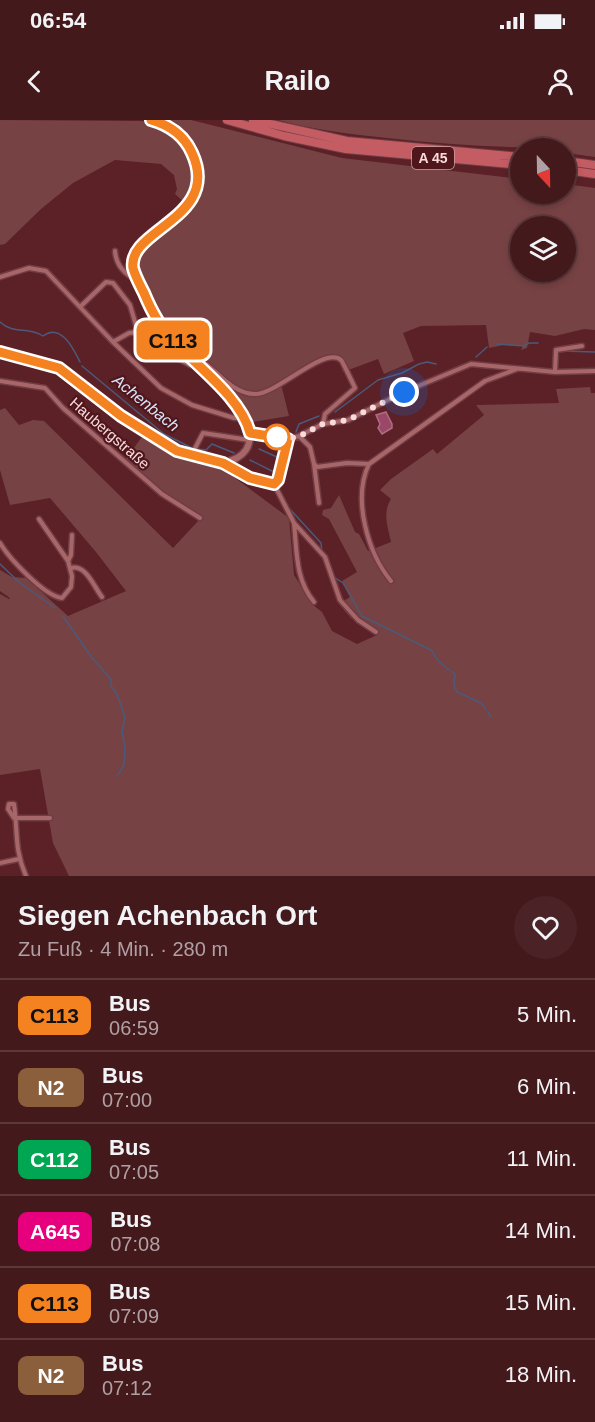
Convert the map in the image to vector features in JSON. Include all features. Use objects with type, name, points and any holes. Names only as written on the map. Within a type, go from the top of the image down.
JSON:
[{"type":"highway","name":"A 45","points":[[227,120],[284,136],[346,149],[510,164]]},
{"type":"highway","name":"A 45","points":[[254,120],[347,141],[510,156]]},
{"type":"highway","points":[[576,162],[595,165]]},
{"type":"highway","points":[[576,171],[595,174]]},
{"type":"main road","points":[[0,352],[59,368],[152,437],[191,456],[223,463],[241,455],[250,436],[244,418],[198,364],[172,340],[150,307],[133,268],[136,251],[186,208],[194,192],[197,177],[193,154],[184,140],[170,128],[151,120]]},
{"type":"street","points":[[115,251],[116,260],[123,270],[138,280]]},
{"type":"street","points":[[0,278],[29,268],[42,268],[53,276],[146,375],[174,396],[234,418],[244,418]]},
{"type":"street","points":[[81,306],[106,282],[113,284],[130,305],[138,332],[158,348],[190,365],[205,363],[233,387],[243,392],[257,394],[271,390],[301,370],[328,357],[338,358],[343,363],[355,388],[325,414],[323,424]]},
{"type":"street","points":[[113,342],[129,333],[138,332]]},
{"type":"street","points":[[555,372],[556,350],[582,346]]},
{"type":"street","points":[[191,456],[203,433],[288,439],[300,436],[323,424],[348,420],[404,392],[471,364],[555,372],[595,371]]},
{"type":"street","points":[[391,581],[379,567],[365,523],[362,485],[369,465],[485,381],[519,369]]},
{"type":"street","name":"Haubergstraße","points":[[0,381],[45,388],[70,415],[162,494],[200,518]]},
{"type":"street","points":[[300,436],[310,447],[319,503]]},
{"type":"street","points":[[274,484],[278,480],[288,439]]},
{"type":"street","points":[[223,463],[250,478],[274,484],[294,522],[325,557],[331,577],[346,607],[358,620],[376,632]]},
{"type":"street","points":[[314,465],[321,468],[347,463],[369,465]]},
{"type":"street","points":[[0,543],[6,553],[55,597],[62,598],[68,594],[71,587],[71,568],[39,519]]},
{"type":"street","points":[[294,522],[297,562],[301,579],[314,602]]},
{"type":"street","points":[[68,561],[71,555],[72,535]]},
{"type":"street","points":[[71,568],[76,567],[82,570],[102,597]]},
{"type":"street","points":[[26,876],[19,859],[14,818],[50,818]]},
{"type":"street","points":[[0,864],[19,859]]},
{"type":"shaded area","points":[[0,120],[143,121],[169,133],[185,151],[192,176],[185,203],[175,194],[177,189],[174,175],[161,164],[115,160],[73,183],[41,209],[5,244],[0,245]]},
{"type":"shaded area","points":[[156,120],[191,120],[342,158],[510,178],[510,204],[576,204],[576,185],[595,188],[595,330],[584,329],[555,336],[530,332],[527,348],[521,350],[523,346],[503,345],[489,348],[486,325],[421,326],[403,333],[414,361],[384,374],[378,359],[343,372],[340,362],[331,359],[281,384],[289,416],[253,422],[224,384],[160,322],[136,268],[147,246],[191,203],[202,179],[201,166],[194,151],[174,129]]},
{"type":"shaded area","points":[[278,120],[595,120],[595,157],[576,154],[576,138],[510,138],[510,147],[476,146],[332,131]]},
{"type":"shaded area","points":[[590,387],[591,393],[595,393],[595,876],[69,876],[53,843],[40,769],[0,775],[0,594],[10,598],[0,591],[0,570],[12,577],[26,578],[68,616],[126,591],[50,498],[10,505],[0,470],[0,410],[5,408],[19,425],[33,420],[44,421],[173,548],[199,520],[158,492],[125,460],[142,437],[176,458],[223,469],[289,518],[294,575],[313,605],[322,612],[332,631],[357,644],[377,635],[351,618],[339,604],[350,597],[342,581],[357,572],[329,519],[322,515],[323,510],[331,508],[339,495],[355,532],[359,534],[368,551],[391,542],[386,515],[391,499],[380,490],[391,479],[433,449],[437,454],[484,415],[476,405],[559,403],[556,389]]},
{"type":"building","points":[[386,412],[392,428],[382,434],[378,428],[380,424],[376,415]]},
{"type":"waterway","name":"Achenbach","points":[[0,322],[16,330],[32,331],[43,336],[56,332],[66,339],[80,362]]},
{"type":"waterway","name":"Achenbach","points":[[497,344],[524,346],[529,343],[538,343]]},
{"type":"waterway","name":"Achenbach","points":[[476,357],[487,347]]},
{"type":"waterway","name":"Achenbach","points":[[562,351],[595,352]]},
{"type":"waterway","name":"Achenbach","points":[[335,412],[378,380],[402,373],[419,364],[427,362],[436,364]]},
{"type":"waterway","name":"Achenbach","points":[[82,366],[164,434],[192,448]]},
{"type":"waterway","name":"Achenbach","points":[[296,432],[299,424],[319,416]]},
{"type":"waterway","name":"Achenbach","points":[[197,449],[206,450],[212,444],[234,453]]},
{"type":"waterway","name":"Achenbach","points":[[259,449],[277,457]]},
{"type":"waterway","points":[[250,460],[274,472],[279,489]]},
{"type":"waterway","points":[[288,507],[321,543],[322,552]]},
{"type":"waterway","points":[[324,560],[328,571]]},
{"type":"waterway","points":[[0,564],[19,582],[55,608]]},
{"type":"waterway","points":[[334,577],[343,583],[362,616],[431,650],[440,663],[455,674],[454,685],[457,692],[481,703],[486,709]]},
{"type":"waterway","points":[[63,616],[92,658],[111,679],[111,686],[117,694],[125,717],[122,731],[125,747],[124,765],[118,775]]},
{"type":"waterway","points":[[488,712],[491,717]]},
{"type":"bus line","name":"C113","points":[[0,352],[30,358],[59,368],[121,416],[177,451],[223,463],[250,478],[274,484],[278,480],[288,439],[250,433],[244,418],[225,393],[160,325],[133,268],[136,251],[143,243],[186,208],[194,192],[197,177],[193,154],[188,144],[164,124],[151,120]]},
{"type":"route","points":[[277,437],[269,436],[288,439],[300,436],[323,424],[343,422],[404,392]]}]
